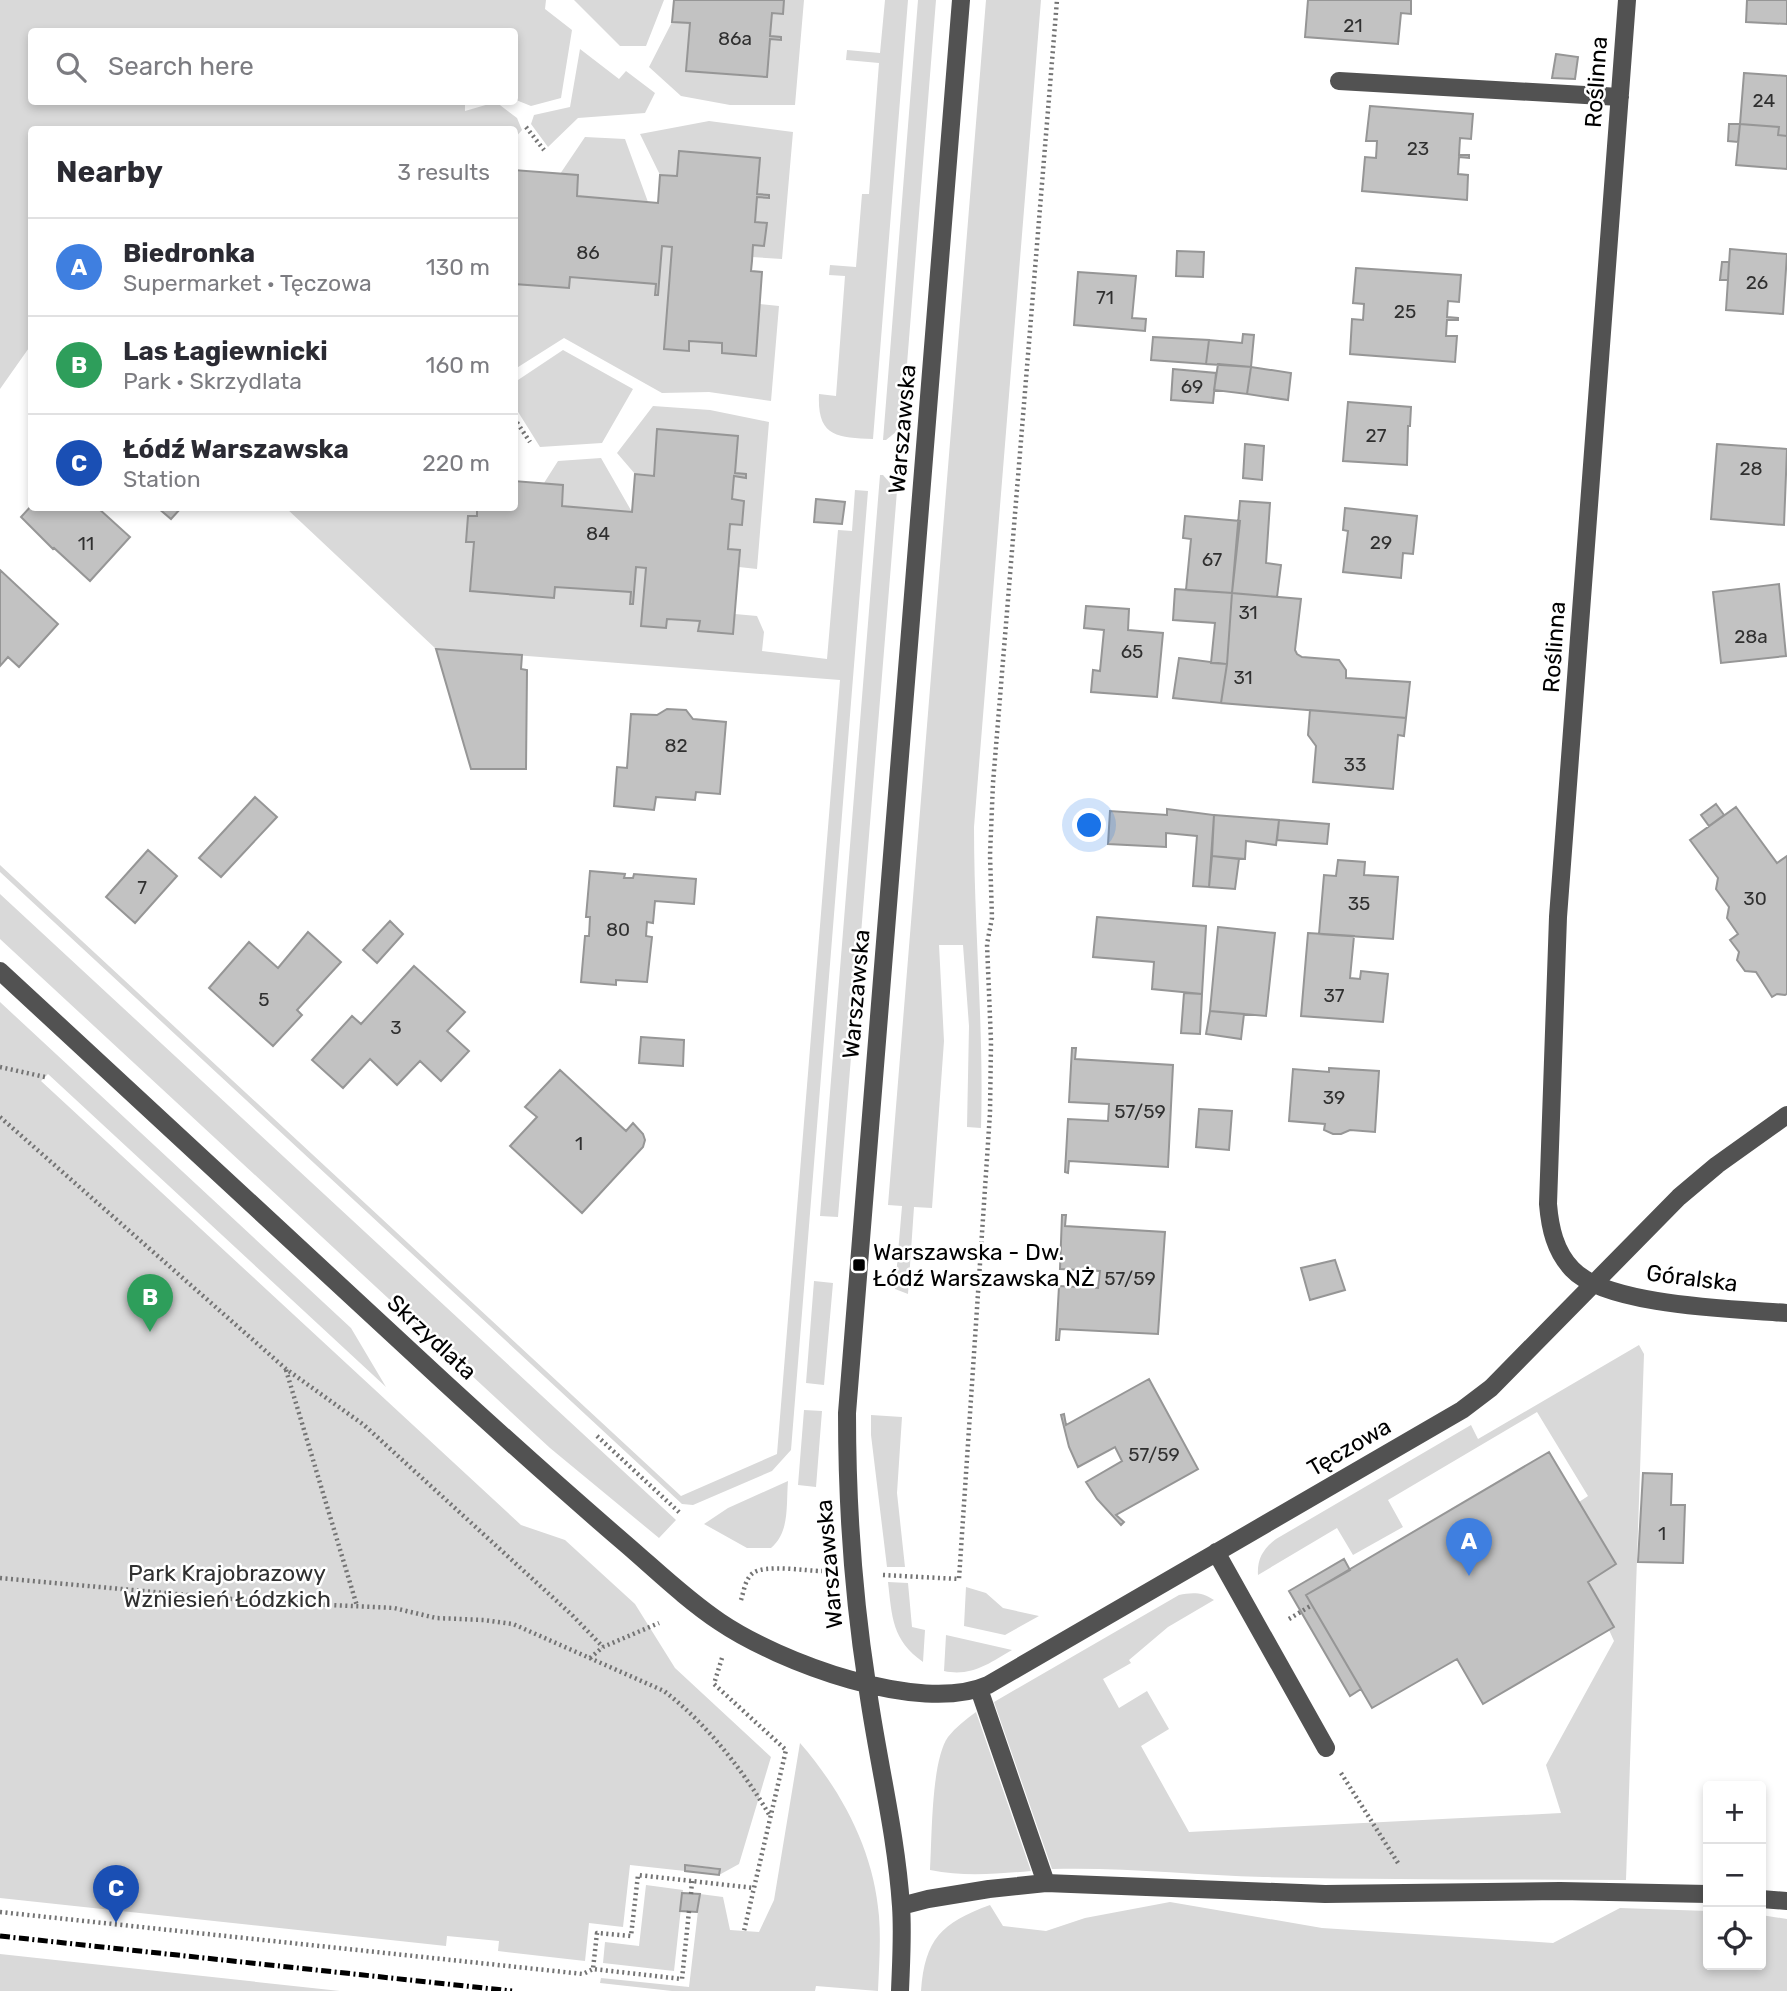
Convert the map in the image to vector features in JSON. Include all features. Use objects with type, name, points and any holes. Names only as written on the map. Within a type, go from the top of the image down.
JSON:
[{"type":"street","name":"Warszawska","points":[[900,1991],[901,1906],[894,1847],[866,1684],[853,1573],[847,1502],[848,1400],[961,0]]},
{"type":"street","name":"Roślinna","points":[[1592,1283],[1572,1270],[1558,1249],[1550,1227],[1548,1204],[1558,917],[1627,0]]},
{"type":"street","points":[[1339,81],[1620,97]]},
{"type":"street","name":"Skrzydlata","points":[[0,971],[534,1465],[696,1605],[731,1629],[786,1656],[866,1684]]},
{"type":"street","name":"Tęczowa","points":[[866,1684],[947,1695],[979,1689],[1477,1399],[1491,1388],[1679,1197],[1787,1115]]},
{"type":"street","name":"Góralska","points":[[1592,1283],[1629,1295],[1696,1305],[1787,1313]]},
{"type":"street","points":[[1216,1552],[1326,1748]]},
{"type":"street","points":[[979,1689],[1046,1882]]},
{"type":"street","points":[[901,1906],[928,1899],[1046,1882],[1325,1894],[1560,1891],[1703,1894]]},
{"type":"street","points":[[1766,1899],[1787,1901]]},
{"type":"path","points":[[888,1575],[959,1579],[990,1113],[991,1042],[987,944],[992,918],[990,855],[993,783],[1057,0]]},
{"type":"path","points":[[526,127],[544,150]]},
{"type":"path","points":[[518,424],[530,442]]},
{"type":"path","points":[[0,1067],[45,1077]]},
{"type":"path","points":[[0,1118],[286,1369],[364,1425],[572,1615],[603,1647]]},
{"type":"path","points":[[286,1369],[357,1606]]},
{"type":"path","points":[[597,1436],[681,1514]]},
{"type":"path","points":[[747,1580],[755,1572],[781,1569]]},
{"type":"path","points":[[0,1578],[265,1602],[394,1608],[436,1618],[513,1624],[664,1690],[680,1703],[735,1763],[771,1817]]},
{"type":"path","points":[[589,1658],[603,1647],[659,1623]]},
{"type":"path","points":[[719,1668],[714,1684],[786,1750],[744,1931]]},
{"type":"path","points":[[1326,1748],[1417,1893]]},
{"type":"path","points":[[593,1969],[597,1933],[631,1936],[638,1875],[754,1888]]},
{"type":"path","points":[[691,1894],[692,1881]]},
{"type":"path","points":[[0,1912],[583,1974],[593,1969],[682,1979],[689,1911]]},
{"type":"green space","points":[[0,0],[546,0],[545,9],[572,30],[561,98],[531,106],[518,101],[518,28],[28,28],[28,105],[465,105],[465,111],[486,105],[500,105],[517,118],[522,130],[518,135],[518,126],[28,126],[28,349],[0,389]]},
{"type":"green space","points":[[574,0],[664,0],[646,46],[620,46]]},
{"type":"green space","points":[[784,0],[804,0],[795,105],[730,105],[681,96],[649,67],[672,22],[690,23],[686,71],[767,77],[770,39],[781,40],[781,37],[770,36],[772,13],[783,14]]},
{"type":"green space","points":[[885,0],[908,0],[873,439],[840,435],[826,427],[819,408],[819,394],[836,396],[845,276],[829,275],[830,265],[856,267],[862,194],[869,194],[879,63],[846,60],[847,50],[880,53]]},
{"type":"green space","points":[[918,0],[936,0],[902,427],[883,440]]},
{"type":"green space","points":[[986,0],[1041,0],[974,827],[981,1128],[967,1127],[969,1026],[963,945],[939,945],[944,1041],[932,1208],[914,1207],[908,1294],[895,1289],[902,1206],[888,1205]]},
{"type":"green space","points":[[580,49],[619,79],[626,71],[655,93],[645,113],[578,118],[548,147],[531,124],[534,115],[570,107]]},
{"type":"green space","points":[[709,121],[793,132],[782,259],[752,257],[753,245],[764,245],[767,224],[755,222],[757,197],[769,198],[768,195],[757,194],[760,158],[680,151],[677,176],[660,175],[640,134]]},
{"type":"green space","points":[[585,137],[625,139],[648,202],[577,196],[578,175],[560,174]]},
{"type":"green space","points":[[662,246],[672,247],[664,349],[688,351],[689,341],[722,343],[722,353],[756,356],[760,304],[779,306],[771,401],[709,392],[662,393],[564,338],[518,367],[518,284],[569,288],[570,277],[656,284],[655,295],[658,295]]},
{"type":"green space","points":[[563,350],[633,389],[602,443],[540,447],[518,412],[518,380]]},
{"type":"green space","points":[[653,406],[710,410],[769,422],[757,569],[739,567],[740,550],[728,549],[730,524],[742,525],[744,501],[732,499],[734,476],[746,478],[746,474],[735,473],[657,429],[654,476],[635,474],[617,453]]},
{"type":"green space","points":[[601,458],[632,512],[562,506],[563,485],[544,483],[558,461]]},
{"type":"green space","points":[[880,475],[897,491],[838,1217],[820,1216]]},
{"type":"green space","points":[[855,490],[868,491],[791,1450],[772,1471],[693,1505],[682,1504],[0,872],[0,865],[681,1496],[777,1454],[840,680],[436,649],[289,511],[477,511],[477,516],[468,516],[466,541],[474,542],[471,591],[554,598],[555,587],[631,592],[630,604],[633,604],[636,567],[646,568],[641,626],[665,628],[667,619],[700,621],[699,630],[733,633],[735,614],[757,616],[764,632],[762,651],[827,659],[838,530],[852,531]]},
{"type":"green space","points":[[0,894],[676,1520],[659,1538],[550,1448],[0,939]]},
{"type":"green space","name":"Park Krajobrazowy Wzniesień Łódzkich","points":[[0,1002],[351,1328],[386,1387],[48,1074],[41,1081],[521,1525],[565,1540],[635,1604],[675,1668],[771,1757],[739,1864],[719,1875],[719,1868],[686,1865],[685,1871],[630,1865],[623,1927],[589,1923],[585,1961],[498,1951],[499,1941],[447,1936],[446,1946],[0,1898]]},
{"type":"green space","points":[[814,1281],[833,1283],[824,1385],[806,1383]]},
{"type":"green space","points":[[1639,1345],[1644,1354],[1626,1880],[1309,1878],[1052,1869],[994,1702],[1179,1595],[1188,1593],[1202,1594],[1214,1600],[1168,1627],[1129,1660],[1131,1663],[1103,1679],[1119,1708],[1147,1691],[1169,1729],[1141,1746],[1189,1832],[1561,1813],[1546,1765],[1614,1641],[1609,1630],[1614,1627],[1588,1582],[1616,1564],[1579,1502],[1588,1496],[1537,1412],[1388,1500],[1403,1527],[1353,1555],[1337,1528],[1258,1575],[1259,1564],[1264,1551],[1276,1539],[1471,1425],[1478,1439]]},
{"type":"green space","points":[[804,1410],[822,1411],[816,1487],[798,1485]]},
{"type":"green space","points":[[871,1415],[902,1417],[897,1493],[905,1567],[887,1567]]},
{"type":"green space","points":[[788,1481],[784,1526],[777,1542],[771,1548],[747,1548],[704,1524],[728,1508]]},
{"type":"green space","points":[[888,1582],[908,1583],[912,1627],[925,1630],[923,1662],[905,1645],[895,1627]]},
{"type":"green space","points":[[966,1587],[986,1593],[1003,1608],[1039,1616],[1005,1635],[964,1626]]},
{"type":"green space","points":[[946,1635],[1012,1650],[972,1670],[944,1671]]},
{"type":"green space","points":[[976,1712],[1031,1871],[968,1874],[930,1870],[933,1801],[942,1748],[951,1733]]},
{"type":"green space","points":[[800,1743],[842,1802],[863,1845],[876,1892],[879,1916],[878,1991],[816,1986],[815,1991],[672,1991],[600,1983],[601,1978],[689,1987],[700,1894],[723,1897],[730,1930],[759,1932],[774,1900]]},
{"type":"green space","points":[[646,1885],[683,1890],[674,1971],[603,1963],[605,1942],[639,1946]]},
{"type":"green space","points":[[1170,1902],[1322,1928],[1553,1943],[1620,1908],[1703,1911],[1703,1970],[1766,1970],[1766,1916],[1787,1919],[1787,1991],[921,1991],[927,1958],[939,1935],[948,1926],[973,1912],[990,1905],[1003,1926],[1046,1931],[1085,1918]]},
{"type":"green space","points":[[0,1954],[340,1991],[0,1991]]},
{"type":"building","points":[[674,0],[784,0],[783,14],[772,13],[770,36],[781,37],[781,40],[770,39],[767,77],[686,71],[690,23],[672,22]]},
{"type":"building","points":[[1308,0],[1411,0],[1411,14],[1401,13],[1398,44],[1305,37]]},
{"type":"building","points":[[1747,0],[1787,0],[1787,24],[1746,22]]},
{"type":"building","points":[[1556,54],[1578,57],[1575,79],[1552,78]]},
{"type":"building","points":[[1744,73],[1787,76],[1787,136],[1778,135],[1779,127],[1740,124]]},
{"type":"building","points":[[1370,106],[1473,114],[1471,139],[1460,138],[1459,155],[1469,155],[1469,158],[1459,157],[1458,174],[1468,175],[1467,200],[1362,191],[1365,157],[1376,158],[1377,141],[1366,141]]},
{"type":"building","points":[[1729,124],[1740,124],[1738,142],[1728,141]]},
{"type":"building","points":[[1740,124],[1779,127],[1778,135],[1787,136],[1787,169],[1736,165]]},
{"type":"building","points":[[679,151],[760,158],[757,194],[769,195],[769,198],[757,197],[755,222],[767,223],[764,246],[753,245],[751,271],[762,272],[756,356],[722,353],[722,343],[689,341],[689,351],[664,349],[672,247],[662,246],[658,295],[655,295],[656,284],[570,277],[569,288],[518,284],[518,170],[578,175],[577,196],[658,203],[660,175],[677,176]]},
{"type":"building","points":[[1730,249],[1787,254],[1783,314],[1726,310]]},
{"type":"building","points":[[1177,251],[1204,252],[1203,277],[1176,276]]},
{"type":"building","points":[[1722,262],[1729,262],[1728,280],[1720,280]]},
{"type":"building","points":[[1356,268],[1461,275],[1459,302],[1448,301],[1447,317],[1458,318],[1447,320],[1446,336],[1457,336],[1455,362],[1350,354],[1352,319],[1363,320],[1364,304],[1353,303]]},
{"type":"building","points":[[1078,272],[1136,276],[1132,318],[1146,319],[1145,331],[1074,325]]},
{"type":"building","points":[[1243,334],[1254,335],[1251,367],[1206,364],[1209,340],[1242,343]]},
{"type":"building","points":[[1153,337],[1209,340],[1206,364],[1151,360]]},
{"type":"building","points":[[1218,364],[1251,367],[1247,394],[1214,390]]},
{"type":"building","points":[[1251,367],[1291,373],[1288,400],[1247,394]]},
{"type":"building","points":[[1173,369],[1216,373],[1213,403],[1171,400]]},
{"type":"building","points":[[1348,402],[1411,407],[1407,465],[1343,461]]},
{"type":"building","points":[[657,429],[738,436],[735,473],[746,474],[746,478],[734,476],[732,499],[744,501],[742,525],[730,524],[728,549],[740,550],[733,634],[698,631],[700,621],[667,619],[666,628],[641,626],[646,568],[636,567],[633,604],[630,604],[631,592],[555,587],[554,598],[470,591],[474,542],[466,542],[468,516],[477,516],[477,511],[518,511],[518,481],[563,485],[562,506],[632,512],[635,474],[654,476]]},
{"type":"building","points":[[1245,444],[1264,446],[1262,480],[1243,478]]},
{"type":"building","points":[[1717,444],[1787,449],[1784,525],[1711,519]]},
{"type":"building","points":[[816,499],[845,502],[842,524],[814,522]]},
{"type":"building","points":[[1240,501],[1270,503],[1266,563],[1281,565],[1277,597],[1232,593]]},
{"type":"building","points":[[1345,508],[1417,516],[1413,554],[1403,553],[1401,578],[1343,572],[1348,531],[1343,530]]},
{"type":"building","points":[[28,509],[101,511],[130,537],[90,581],[21,517]]},
{"type":"building","points":[[162,511],[178,511],[171,519]]},
{"type":"building","points":[[1185,516],[1240,521],[1232,593],[1186,590],[1191,539],[1183,538]]},
{"type":"building","points":[[0,570],[58,624],[19,667],[8,657],[0,666]]},
{"type":"building","points":[[1779,584],[1786,656],[1721,663],[1713,592]]},
{"type":"building","points":[[1175,589],[1232,593],[1227,664],[1211,663],[1215,623],[1173,620]]},
{"type":"building","points":[[1232,593],[1301,599],[1295,650],[1297,654],[1302,657],[1339,660],[1346,670],[1346,678],[1410,682],[1406,718],[1221,703]]},
{"type":"building","points":[[1086,606],[1129,609],[1128,630],[1163,633],[1157,697],[1091,692],[1093,670],[1100,671],[1104,630],[1084,628]]},
{"type":"building","points":[[436,649],[522,655],[521,669],[527,670],[526,769],[471,769]]},
{"type":"building","points":[[1179,658],[1227,664],[1221,703],[1173,698]]},
{"type":"building","points":[[667,709],[686,710],[693,719],[726,722],[720,794],[696,792],[695,800],[656,797],[654,810],[614,806],[617,767],[627,768],[631,714],[657,715]]},
{"type":"building","points":[[1310,710],[1406,718],[1404,736],[1398,735],[1393,789],[1313,782],[1316,746],[1308,735]]},
{"type":"building","points":[[255,797],[277,817],[221,877],[199,858]]},
{"type":"building","points":[[1716,804],[1724,815],[1709,826],[1701,815]]},
{"type":"building","points":[[1736,807],[1777,863],[1787,856],[1785,995],[1777,994],[1772,997],[1756,972],[1745,971],[1737,960],[1739,952],[1730,940],[1738,934],[1727,918],[1729,907],[1716,889],[1718,878],[1690,840]]},
{"type":"building","points":[[1167,809],[1214,815],[1209,887],[1193,886],[1197,836],[1166,833],[1166,847],[1108,844],[1110,811],[1167,815]]},
{"type":"building","points":[[1214,815],[1279,820],[1276,845],[1246,841],[1245,859],[1212,856]]},
{"type":"building","points":[[1279,820],[1329,824],[1327,844],[1277,840]]},
{"type":"building","points":[[148,850],[177,876],[135,923],[106,897]]},
{"type":"building","points":[[1212,856],[1239,859],[1235,889],[1209,887]]},
{"type":"building","points":[[1338,860],[1365,862],[1364,875],[1398,877],[1393,939],[1319,934],[1324,875],[1336,876]]},
{"type":"building","points":[[590,871],[625,874],[624,878],[633,878],[634,874],[696,879],[694,904],[655,901],[653,923],[647,922],[646,936],[652,937],[647,982],[616,980],[616,985],[581,982],[585,936],[589,936],[590,917],[586,917]]},
{"type":"building","points":[[1097,917],[1206,926],[1202,994],[1152,989],[1154,962],[1093,957]]},
{"type":"building","points":[[390,921],[403,934],[377,963],[363,950]]},
{"type":"building","points":[[1218,927],[1275,933],[1266,1016],[1210,1011]]},
{"type":"building","points":[[308,932],[341,962],[297,1010],[302,1015],[273,1046],[209,988],[249,942],[278,968]]},
{"type":"building","points":[[1308,933],[1354,936],[1350,978],[1360,979],[1361,971],[1388,974],[1383,1022],[1301,1016]]},
{"type":"building","points":[[414,966],[465,1012],[447,1031],[469,1051],[441,1081],[420,1061],[397,1085],[370,1059],[343,1088],[312,1060],[352,1016],[361,1024]]},
{"type":"building","points":[[1184,993],[1202,994],[1200,1034],[1181,1033]]},
{"type":"building","points":[[1210,1011],[1244,1014],[1241,1039],[1206,1034]]},
{"type":"building","points":[[641,1037],[684,1040],[683,1066],[639,1063]]},
{"type":"building","points":[[1072,1048],[1076,1048],[1075,1059],[1173,1065],[1168,1167],[1069,1161],[1068,1173],[1065,1172],[1068,1119],[1108,1121],[1109,1104],[1069,1102]]},
{"type":"building","points":[[1329,1068],[1379,1071],[1375,1132],[1350,1130],[1333,1134],[1324,1130],[1325,1124],[1289,1121],[1293,1069],[1329,1072]]},
{"type":"building","points":[[560,1070],[626,1131],[633,1123],[645,1140],[643,1147],[582,1213],[510,1146],[537,1117],[525,1107]]},
{"type":"building","points":[[1199,1109],[1232,1111],[1229,1150],[1196,1147]]},
{"type":"building","points":[[1062,1215],[1066,1215],[1065,1226],[1165,1232],[1158,1334],[1060,1329],[1059,1340],[1056,1340],[1059,1286],[1098,1288],[1100,1271],[1060,1269]]},
{"type":"building","points":[[1335,1260],[1345,1290],[1310,1300],[1301,1268]]},
{"type":"building","points":[[1149,1379],[1198,1469],[1116,1515],[1124,1522],[1121,1525],[1097,1499],[1086,1482],[1122,1461],[1115,1447],[1078,1467],[1069,1447],[1061,1415],[1064,1414],[1066,1425]]},
{"type":"building","points":[[1549,1452],[1616,1564],[1588,1582],[1614,1627],[1483,1704],[1457,1659],[1372,1708],[1306,1595]]},
{"type":"building","points":[[1643,1473],[1672,1474],[1671,1505],[1685,1505],[1683,1563],[1638,1562]]},
{"type":"building","points":[[1344,1559],[1350,1570],[1306,1595],[1361,1689],[1350,1696],[1289,1591]]},
{"type":"building","points":[[685,1865],[720,1869],[719,1875],[685,1871]]},
{"type":"building","points":[[682,1893],[700,1894],[697,1912],[680,1911]]},
{"type":"railway","points":[[0,1936],[512,1991]]},
{"type":"place","name":"Warszawska - Dw. Łódź Warszawska NŻ","points":[[859,1265]]},
{"type":"place","name":"Las Łagiewnicki","points":[[150,1332]]},
{"type":"place","name":"Biedronka","points":[[1469,1576]]},
{"type":"place","name":"Łódź Warszawska","points":[[116,1923]]}]
